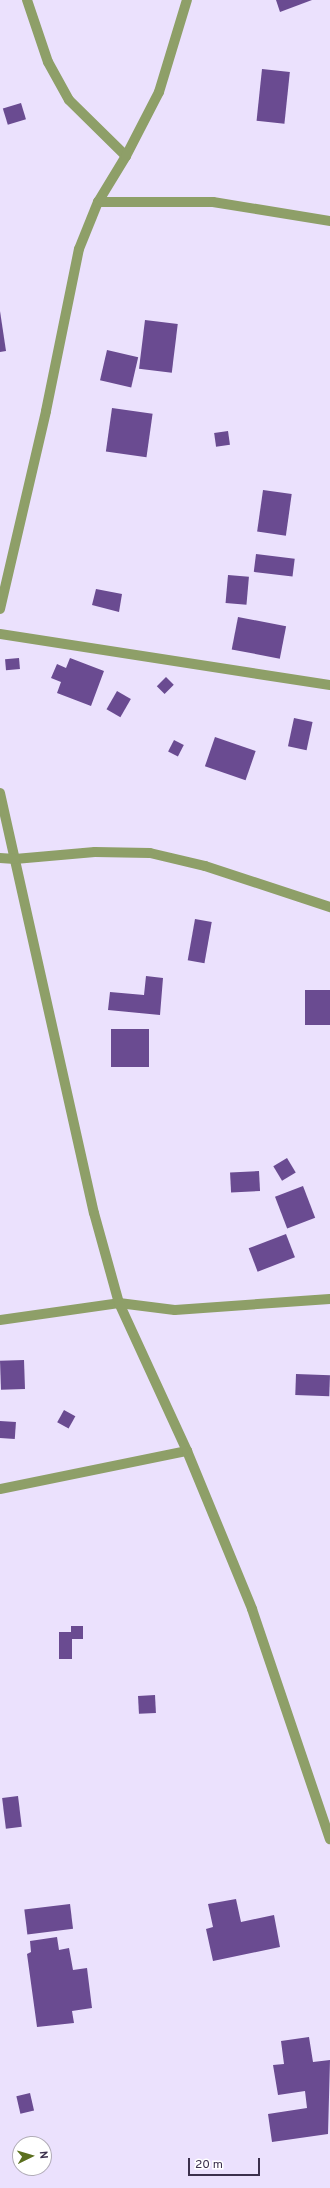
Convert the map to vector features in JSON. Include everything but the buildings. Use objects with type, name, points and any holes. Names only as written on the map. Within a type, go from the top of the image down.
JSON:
[{"type":"street","points":[[27,0],[48,62],[69,100],[126,156]]},
{"type":"street","points":[[0,609],[46,411],[79,249],[98,202],[126,156],[158,92],[187,0]]},
{"type":"street","points":[[98,202],[213,202],[330,221]]},
{"type":"street","points":[[0,634],[330,685]]},
{"type":"street","points":[[0,793],[92,1205],[118,1303],[187,1451],[252,1609],[330,1839]]},
{"type":"street","points":[[0,858],[15,859],[96,852],[150,853],[205,866],[330,907]]},
{"type":"street","points":[[0,1320],[118,1303],[175,1310],[330,1299]]},
{"type":"street","points":[[0,1489],[187,1451]]}]
